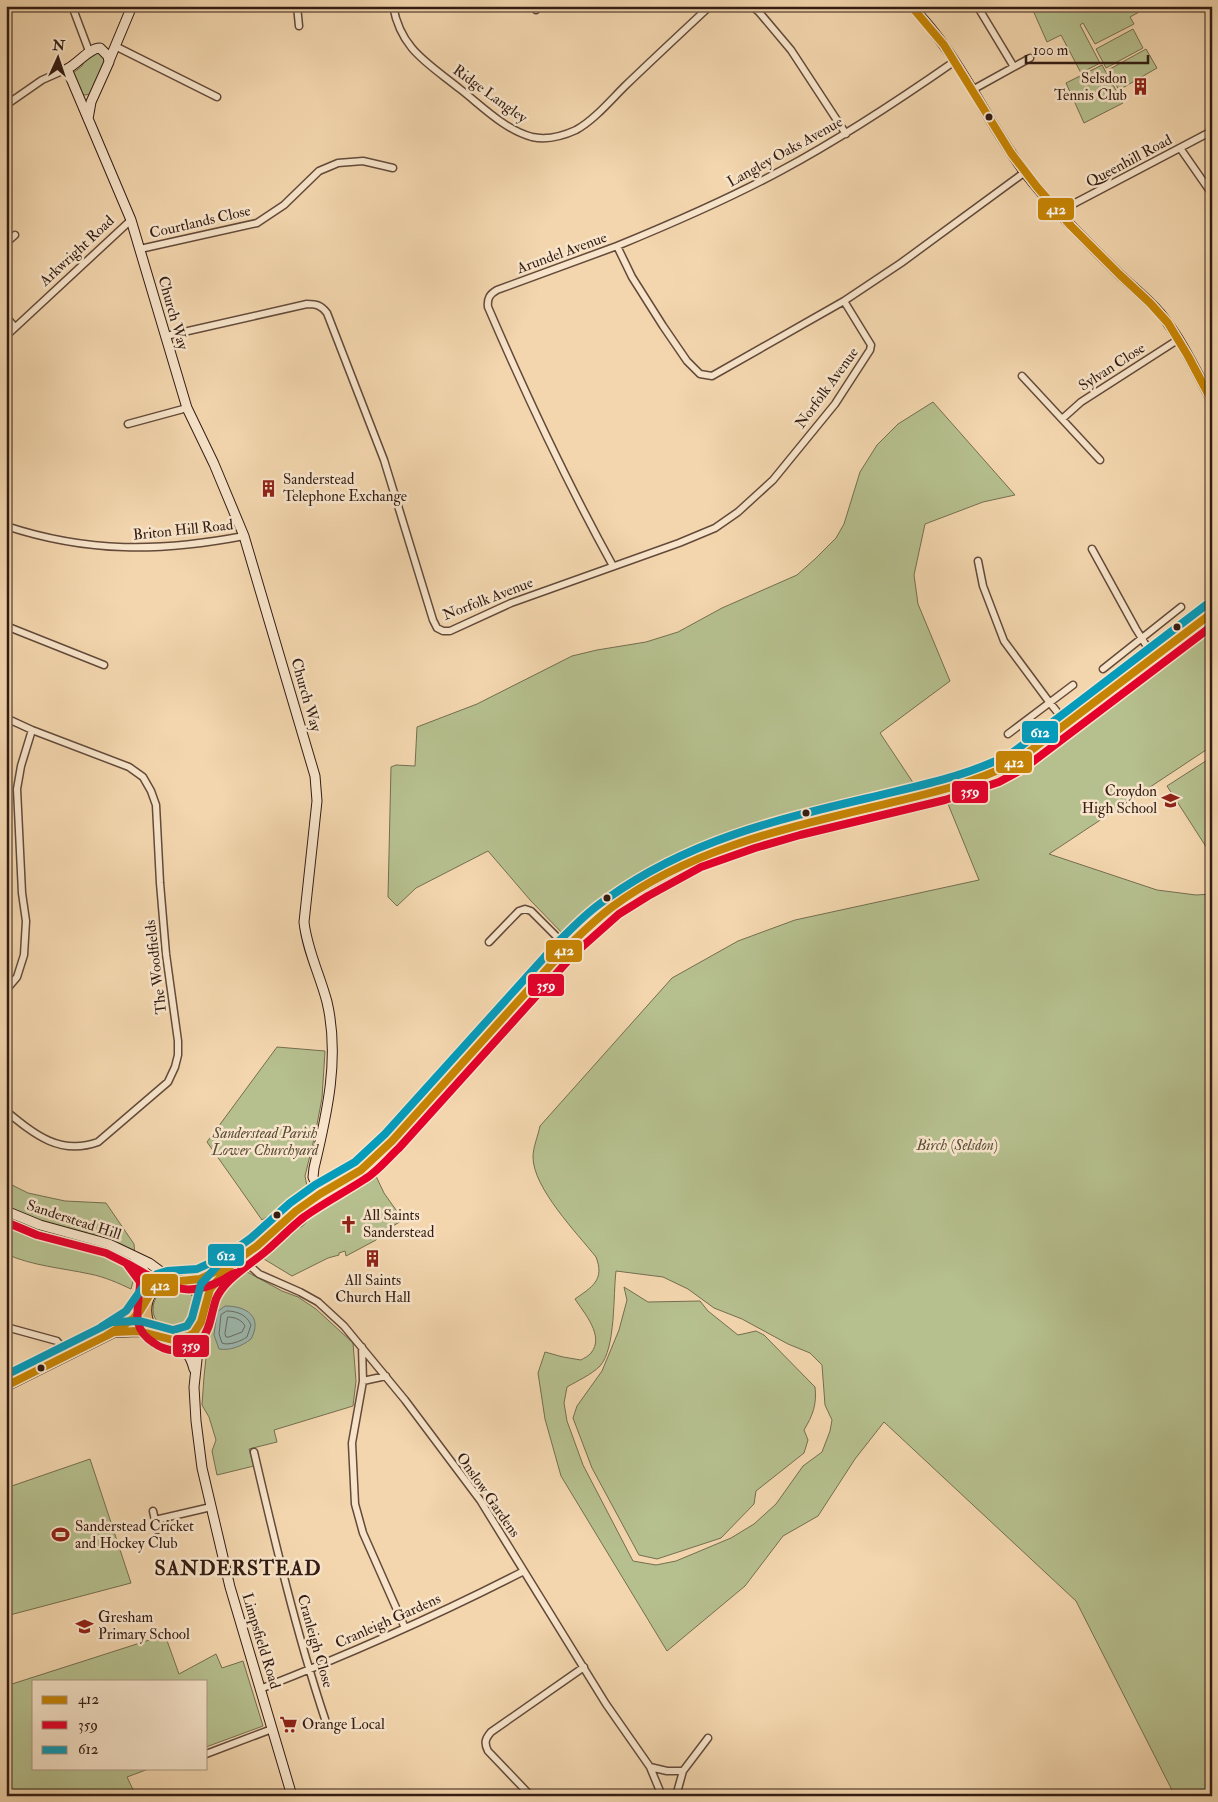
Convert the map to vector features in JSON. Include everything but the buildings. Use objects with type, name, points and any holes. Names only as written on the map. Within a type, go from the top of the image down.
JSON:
[{"type":"main road","points":[[6,1386],[114,1332],[140,1311],[149,1295],[161,1283],[209,1276],[233,1263],[257,1246],[296,1211],[320,1194],[361,1170],[387,1146],[567,947],[613,906],[643,887],[697,858],[752,838],[797,825],[942,790],[995,774],[1017,761],[1068,724],[1212,613]]},
{"type":"main road","points":[[114,1332],[138,1331],[173,1340],[189,1336],[194,1333],[201,1319],[210,1289],[215,1281],[233,1263]]},
{"type":"main road","points":[[183,1281],[199,1295],[201,1319]]},
{"type":"main road","points":[[149,1295],[146,1313],[148,1320],[152,1330],[164,1337]]},
{"type":"street","points":[[72,6],[92,50]]},
{"type":"street","points":[[88,119],[89,107],[132,6]]},
{"type":"street","points":[[297,6],[299,26]]},
{"type":"street","name":"Ridge Langley","points":[[394,6],[401,34],[409,46],[426,62],[518,132],[534,137],[548,138],[562,136],[578,129],[710,6]]},
{"type":"street","points":[[752,6],[791,50],[846,134]]},
{"type":"street","points":[[911,6],[930,27],[955,61],[1025,172],[1058,212],[1159,312],[1179,339],[1212,401]]},
{"type":"street","points":[[979,10],[1014,67]]},
{"type":"street","points":[[6,105],[42,80],[67,69],[84,58],[92,50],[110,42],[120,33]]},
{"type":"street","points":[[114,46],[217,97]]},
{"type":"street","points":[[92,50],[100,48],[108,56],[109,62]]},
{"type":"street","points":[[974,89],[1030,58]]},
{"type":"street","name":"Langley Oaks Avenue","points":[[617,246],[723,200],[782,171],[846,134],[955,61]]},
{"type":"street","name":"Arkwright Road","points":[[6,336],[131,220],[67,69]]},
{"type":"street","points":[[76,93],[89,98],[95,92]]},
{"type":"street","name":"Queenhill Road","points":[[1058,212],[1212,131]]},
{"type":"street","points":[[1180,148],[1212,194]]},
{"type":"street","name":"Courtlands Close","points":[[140,249],[257,223],[284,206],[319,171],[338,163],[363,161],[393,168]]},
{"type":"street","name":"Arundel Avenue","points":[[612,566],[574,496],[549,444],[488,307],[488,299],[491,294],[497,290],[617,246],[637,285],[687,361],[700,374],[712,376],[844,301],[901,263],[1025,172]]},
{"type":"street","name":"Church Way","points":[[131,220],[187,408],[214,464],[244,536],[314,776],[317,801],[304,922],[306,939],[327,1004],[332,1049],[329,1098],[313,1177],[320,1194]]},
{"type":"street","points":[[6,243],[15,235]]},
{"type":"street","name":"Norfolk Avenue","points":[[166,336],[307,304],[318,304],[322,307],[330,321],[384,460],[437,628],[450,631],[510,604],[679,543],[715,528],[738,512],[773,480],[835,404],[870,350],[871,345],[844,301]]},
{"type":"street","points":[[6,318],[15,327]]},
{"type":"street","name":"Sylvan Close","points":[[1062,419],[1089,397],[1179,339]]},
{"type":"street","points":[[1022,376],[1100,460]]},
{"type":"street","points":[[128,424],[187,408]]},
{"type":"street","name":"Briton Hill Road","points":[[6,526],[32,535],[62,541],[124,548],[174,547],[244,536]]},
{"type":"street","points":[[1092,549],[1142,640],[1154,658]]},
{"type":"street","points":[[978,562],[983,586],[1004,641],[1068,724]]},
{"type":"street","points":[[1103,669],[1142,640],[1181,607]]},
{"type":"street","points":[[6,626],[104,665]]},
{"type":"street","points":[[1008,734],[1073,685]]},
{"type":"street","name":"The Woodfields","points":[[6,718],[128,767],[143,778],[151,791],[156,805],[166,954],[178,1041],[175,1067],[168,1082],[98,1142],[84,1147],[49,1142],[6,1111]]},
{"type":"street","points":[[6,990],[17,977],[24,955],[26,921],[21,885],[17,789],[21,766],[32,730]]},
{"type":"street","points":[[489,942],[519,911],[525,909],[532,911],[567,947]]},
{"type":"street","name":"Sanderstead Hill","points":[[6,1211],[40,1225],[109,1244],[149,1263],[164,1274],[183,1281]]},
{"type":"street","name":"Sanderstead Hill","points":[[133,1255],[150,1279],[149,1295]]},
{"type":"street","name":"Onslow Gardens","points":[[244,1256],[250,1266],[259,1274],[318,1302],[344,1326],[386,1376],[480,1500],[606,1704],[650,1767],[662,1796]]},
{"type":"street","name":"Limpsfield Road","points":[[201,1319],[194,1394],[198,1443],[230,1587],[292,1796]]},
{"type":"street","points":[[6,1327],[57,1340],[68,1355]]},
{"type":"street","name":"Limpsfield Road","points":[[164,1337],[182,1347],[188,1353],[192,1359],[195,1374]]},
{"type":"street","points":[[362,1346],[363,1381],[352,1444],[355,1504],[363,1533],[405,1628]]},
{"type":"street","points":[[363,1381],[386,1376]]},
{"type":"street","name":"Cranleigh Close","points":[[254,1452],[309,1670],[325,1719]]},
{"type":"street","points":[[155,1520],[211,1507]]},
{"type":"street","points":[[153,1511],[157,1530]]},
{"type":"street","name":"Cranleigh Gardens","points":[[260,1689],[405,1628],[524,1571]]},
{"type":"street","points":[[531,1796],[488,1751],[485,1745],[486,1738],[491,1732],[584,1667]]},
{"type":"street","points":[[208,1753],[272,1729]]},
{"type":"street","points":[[676,1796],[683,1771],[708,1738]]},
{"type":"street","points":[[650,1767],[667,1771],[683,1771]]},
{"type":"green space","points":[[1031,6],[1136,6],[1139,12],[1130,17],[1134,24],[1095,44],[1083,23],[1080,25],[1100,63],[1081,73],[1061,35],[1047,42]]},
{"type":"green space","points":[[1133,29],[1143,48],[1106,68],[1096,49]]},
{"type":"green space","points":[[1146,49],[1157,68],[1119,90],[1108,70]]},
{"type":"green space","points":[[99,50],[106,59],[90,94],[82,94],[73,73],[82,66],[85,60]]},
{"type":"green space","points":[[1102,65],[1123,103],[1084,123],[1066,83]]},
{"type":"green space","points":[[933,402],[1015,495],[983,502],[925,524],[914,575],[918,604],[950,681],[880,733],[916,787],[793,815],[693,849],[639,879],[605,901],[565,936],[531,901],[488,851],[416,888],[397,906],[388,897],[391,767],[396,765],[415,766],[417,727],[477,704],[572,656],[646,642],[678,632],[722,608],[797,575],[836,538],[844,524],[860,472],[877,445],[898,424]]},
{"type":"green space","name":"Birch (Selsdon)","points":[[1212,626],[1212,746],[1049,854],[1157,890],[1196,895],[1212,894],[1212,1796],[1175,1796],[1076,1601],[884,1422],[855,1459],[818,1516],[783,1536],[745,1586],[667,1651],[561,1476],[545,1419],[538,1373],[545,1352],[581,1360],[591,1353],[596,1339],[592,1325],[575,1299],[591,1287],[599,1272],[596,1257],[557,1210],[540,1182],[533,1157],[540,1126],[672,978],[738,941],[795,920],[979,880],[946,799],[986,789],[1020,772]],"holes":[[[616,1271],[663,1277],[688,1289],[714,1308],[742,1319],[788,1344],[810,1353],[822,1365],[825,1405],[832,1420],[822,1452],[803,1466],[776,1504],[754,1524],[731,1538],[676,1561],[656,1565],[633,1561],[583,1465],[567,1421],[564,1403],[567,1387],[600,1366],[605,1358],[609,1347],[613,1321]]]},
{"type":"green space","points":[[1212,757],[1212,856],[1167,786]]},
{"type":"green space","name":"Sanderstead Parish Lower Churchyard","points":[[277,1047],[325,1051],[322,1098],[305,1176],[308,1191],[262,1220],[207,1142]]},
{"type":"green space","points":[[375,1174],[384,1193],[403,1220],[381,1233],[376,1240],[346,1256],[345,1251],[339,1253],[339,1255],[328,1258],[292,1276],[259,1256],[294,1226],[303,1226],[306,1222],[306,1216],[321,1205],[368,1178],[370,1180]]},
{"type":"green space","points":[[6,1182],[28,1193],[65,1201],[106,1203],[134,1244],[136,1271],[131,1289],[96,1275],[37,1264],[6,1254]]},
{"type":"green space","points":[[238,1267],[282,1291],[298,1297],[316,1309],[353,1343],[356,1381],[353,1406],[274,1430],[277,1442],[249,1449],[254,1466],[217,1475],[212,1451],[216,1440],[209,1417],[202,1405],[204,1377],[209,1329],[214,1304],[219,1289]]},
{"type":"green space","points":[[171,1287],[179,1287],[191,1293],[197,1309],[191,1325],[179,1331],[171,1331],[159,1325],[153,1313],[153,1305],[159,1293]]},
{"type":"green space","points":[[624,1287],[648,1302],[700,1301],[708,1311],[738,1335],[756,1331],[764,1335],[815,1387],[814,1409],[804,1430],[808,1440],[804,1453],[756,1491],[754,1504],[721,1538],[657,1559],[639,1555],[592,1468],[573,1418],[577,1406],[602,1371],[619,1330],[627,1300]]},
{"type":"green space","name":"Sanderstead Cricket and Hockey Club","points":[[90,1459],[131,1583],[6,1616],[6,1488]]},
{"type":"green space","points":[[165,1635],[179,1674],[216,1654],[222,1668],[243,1661],[263,1726],[208,1746],[208,1680],[32,1680],[32,1770],[146,1770],[127,1777],[136,1796],[6,1796],[6,1674],[12,1684]]},
{"type":"water","points":[[225,1306],[240,1308],[251,1314],[255,1325],[251,1339],[244,1344],[227,1349],[219,1349],[214,1335],[217,1312]]},
{"type":"transit line","name":"412","points":[[911,6],[944,45],[1011,153],[1037,187],[1071,226],[1168,323],[1212,401]]},
{"type":"transit line","name":"612","points":[[6,1375],[112,1322],[140,1321],[173,1330],[187,1326],[192,1318],[201,1284],[226,1256],[251,1238],[290,1203],[315,1185],[355,1162],[385,1134],[560,940],[595,908],[638,878],[669,861],[733,835],[799,815],[959,775],[1012,753],[1206,605]]},
{"type":"transit line","name":"412","points":[[6,1386],[114,1332],[138,1331],[173,1340],[194,1333],[201,1322],[210,1289],[233,1263],[257,1246],[296,1211],[320,1194],[361,1170],[392,1141],[567,947],[612,907],[642,887],[672,870],[737,844],[805,824],[946,789],[982,777],[1017,761],[1212,613]]},
{"type":"transit line","name":"359","points":[[6,1222],[37,1235],[106,1253],[126,1263],[140,1282],[137,1315],[138,1323],[146,1337],[159,1346],[170,1350],[187,1347],[196,1343],[206,1333],[216,1299],[229,1281],[304,1217],[370,1176],[379,1168],[574,954],[619,914],[701,867],[755,848],[800,835],[945,800],[999,782],[1023,769],[1212,626]]},
{"type":"transit line","name":"612","points":[[101,1327],[126,1311],[145,1284],[157,1274],[167,1271],[197,1269],[227,1255]]},
{"type":"transit line","name":"359","points":[[128,1264],[169,1286],[190,1289],[214,1284],[235,1273]]},
{"type":"transit line","name":"412","points":[[106,1336],[133,1319],[152,1291],[162,1283],[200,1279],[231,1264]]},
{"type":"place","name":"Selsdon Tennis Club","points":[[1141,87]]},
{"type":"place","name":"Sanderstead Telephone Exchange","points":[[269,488]]},
{"type":"place","name":"Croydon High School","points":[[1171,800]]},
{"type":"place","name":"All Saints Sanderstead","points":[[349,1224]]},
{"type":"place","name":"All Saints Church Hall","points":[[373,1259]]},
{"type":"place","name":"Sanderstead Cricket and Hockey Club","points":[[61,1535]]},
{"type":"place","name":"Gresham Primary School","points":[[84,1626]]},
{"type":"place","name":"Orange Local","points":[[288,1724]]},
{"type":"district","name":"SANDERSTEAD","points":[[238,1568]]}]
